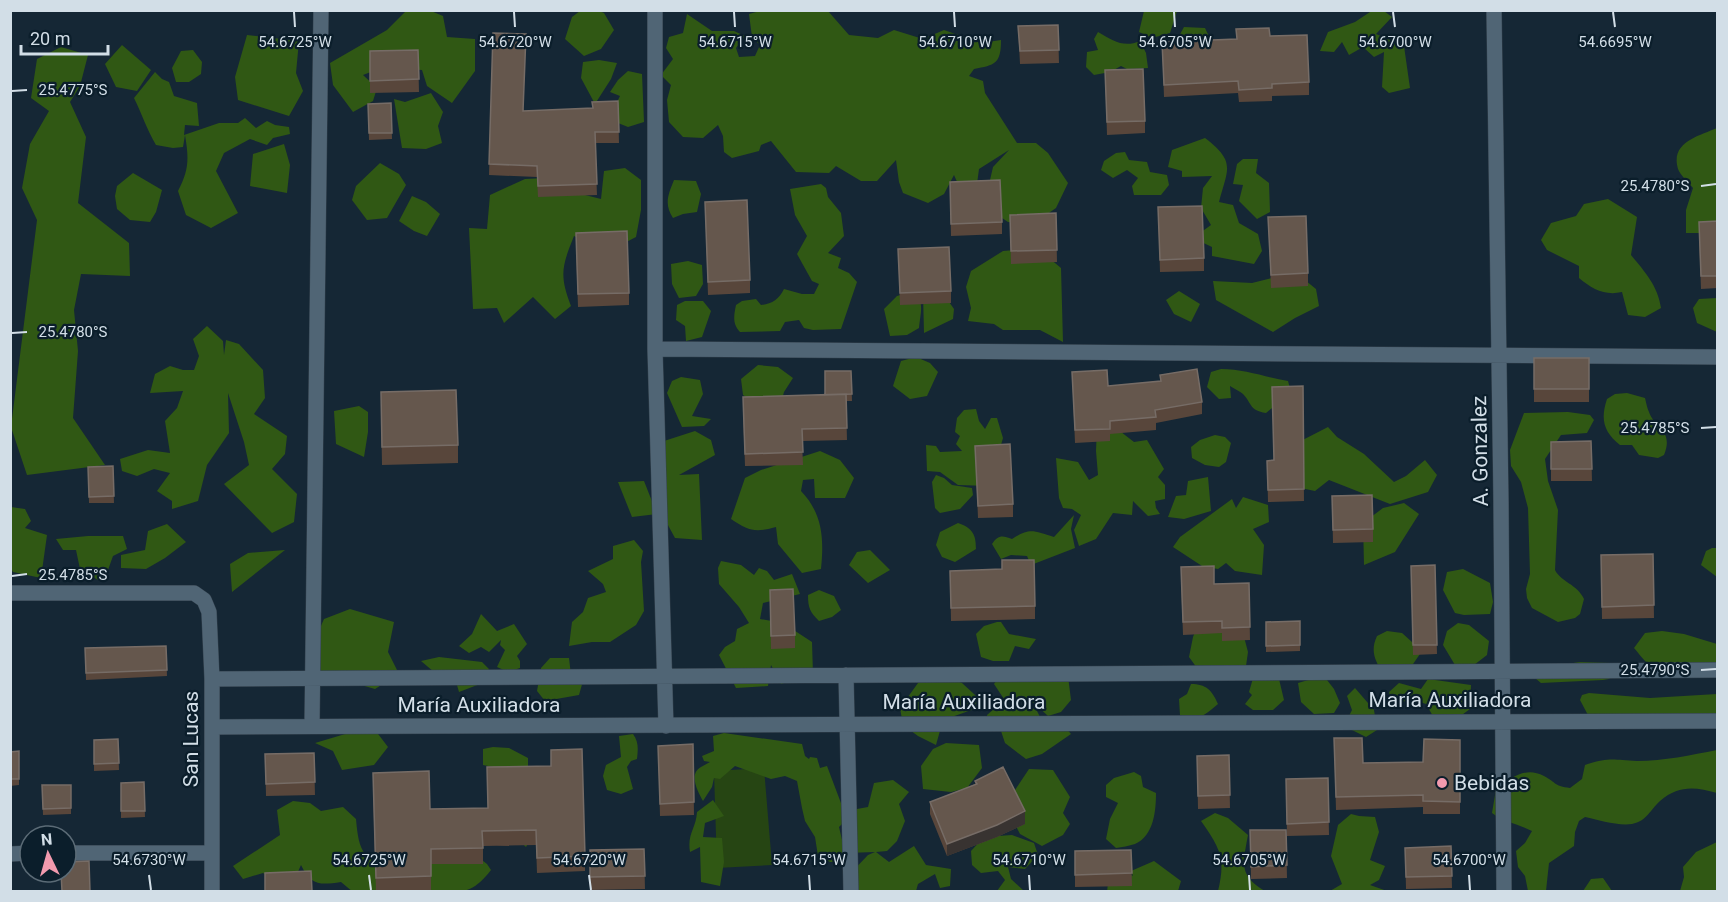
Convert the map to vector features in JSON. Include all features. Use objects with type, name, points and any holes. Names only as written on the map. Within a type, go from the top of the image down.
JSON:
[{"type":"street","points":[[312,726],[321,10]]},
{"type":"street","points":[[655,10],[655,349],[666,726]]},
{"type":"street","name":"A. Gonzalez","points":[[1494,10],[1500,355],[1504,891]]},
{"type":"street","points":[[655,349],[1718,357]]},
{"type":"street","name":"San Lucas","points":[[10,593],[194,593],[204,600],[209,612],[212,679],[212,891]]},
{"type":"street","name":"María Auxiliadora","points":[[212,679],[1718,670]]},
{"type":"street","points":[[846,675],[851,891]]},
{"type":"street","name":"María Auxiliadora","points":[[212,727],[1718,721]]},
{"type":"street","points":[[78,854],[212,853]]},
{"type":"green space","points":[[1373,10],[1384,11],[1392,17],[1376,34],[1404,46],[1410,88],[1389,93],[1382,87],[1384,52],[1374,57],[1363,47],[1349,55],[1342,42],[1334,52],[1320,51],[1328,32],[1355,22]]},
{"type":"green space","points":[[406,11],[431,11],[443,16],[447,37],[475,39],[475,71],[452,103],[427,86],[422,70],[381,68],[363,75],[377,88],[373,101],[353,112],[333,85],[330,63],[387,30]]},
{"type":"green space","points":[[580,11],[604,13],[614,30],[601,49],[584,56],[565,39],[572,17]]},
{"type":"green space","points":[[760,11],[828,11],[849,35],[878,38],[894,30],[923,39],[944,30],[981,43],[1001,40],[998,59],[992,64],[974,69],[969,76],[983,81],[985,93],[1017,143],[1036,143],[1048,153],[1068,183],[1056,208],[1033,224],[1008,222],[984,206],[993,167],[1009,150],[979,169],[977,184],[958,184],[954,175],[944,194],[928,203],[903,193],[896,160],[877,181],[861,181],[836,166],[829,173],[796,172],[771,141],[761,145],[759,151],[732,158],[724,152],[723,136],[718,125],[703,138],[683,137],[669,122],[667,100],[671,85],[661,75],[673,59],[666,48],[669,37],[683,33],[687,14],[712,31],[734,31],[745,36],[736,48],[739,57],[755,56],[760,45],[752,37],[749,14]]},
{"type":"green space","points":[[1144,11],[1177,11],[1170,33],[1152,38],[1139,32]]},
{"type":"green space","points":[[1184,27],[1205,28],[1214,47],[1174,45]]},
{"type":"green space","points":[[1098,32],[1124,44],[1140,41],[1146,53],[1148,68],[1127,69],[1121,66],[1110,72],[1094,75],[1086,67],[1087,52],[1098,50],[1094,39]]},
{"type":"green space","points":[[247,35],[299,41],[296,73],[303,91],[289,116],[238,100],[235,77]]},
{"type":"green space","points":[[122,45],[151,70],[137,91],[116,87],[105,64]]},
{"type":"green space","points":[[61,47],[88,55],[80,86],[70,102],[86,137],[78,203],[129,243],[130,276],[81,274],[74,310],[78,351],[73,418],[105,465],[27,475],[11,427],[37,220],[22,188],[30,144],[49,111],[31,98],[37,59]]},
{"type":"green space","points":[[193,50],[202,62],[201,74],[189,82],[176,82],[172,68],[181,51]]},
{"type":"green space","points":[[599,60],[617,63],[611,79],[595,104],[581,78],[583,62]]},
{"type":"green space","points":[[628,71],[642,74],[644,122],[628,127],[613,121],[614,108],[620,96],[610,92]]},
{"type":"green space","points":[[155,72],[169,82],[174,96],[197,103],[199,126],[185,125],[184,135],[219,123],[238,123],[245,118],[256,128],[267,121],[289,127],[290,134],[273,138],[267,145],[250,139],[224,153],[216,171],[238,213],[211,228],[186,215],[178,191],[187,164],[185,135],[183,147],[156,145],[134,98]]},
{"type":"green space","points":[[431,93],[443,112],[438,126],[442,143],[426,149],[402,148],[394,99],[405,102]]},
{"type":"green space","points":[[1717,128],[1717,225],[1700,233],[1686,233],[1686,210],[1693,188],[1678,169],[1678,152],[1688,141]]},
{"type":"green space","points":[[1205,138],[1222,153],[1227,166],[1219,202],[1233,205],[1239,223],[1258,234],[1262,251],[1254,264],[1212,256],[1212,247],[1193,238],[1211,225],[1201,208],[1203,188],[1212,176],[1182,177],[1182,171],[1168,167],[1172,150]]},
{"type":"green space","points":[[284,144],[290,165],[287,193],[250,186],[253,154]]},
{"type":"green space","points":[[1125,152],[1129,160],[1147,162],[1150,172],[1167,175],[1169,185],[1161,195],[1134,195],[1132,186],[1138,178],[1127,170],[1113,178],[1101,170],[1104,161],[1116,153]]},
{"type":"green space","points":[[1243,159],[1258,159],[1256,173],[1269,183],[1270,212],[1257,219],[1239,201],[1243,185],[1233,184],[1237,164]]},
{"type":"green space","points":[[380,163],[399,174],[406,185],[387,218],[367,220],[352,200],[356,186]]},
{"type":"green space","points":[[625,168],[641,180],[641,210],[636,237],[605,253],[574,236],[564,271],[565,286],[571,306],[555,319],[533,297],[504,323],[497,308],[473,309],[469,228],[487,229],[490,195],[525,179],[568,177],[585,195],[601,199],[604,171]]},
{"type":"green space","points":[[133,173],[162,190],[156,212],[150,222],[130,220],[117,209],[115,196],[117,186]]},
{"type":"green space","points":[[674,180],[696,181],[701,194],[697,212],[673,218],[668,199]]},
{"type":"green space","points":[[821,184],[826,188],[828,197],[841,213],[844,236],[828,253],[841,258],[838,268],[849,273],[857,282],[841,329],[813,330],[804,328],[799,320],[785,322],[780,331],[740,332],[734,316],[736,305],[742,301],[756,299],[761,305],[769,303],[777,298],[784,289],[802,294],[814,294],[819,284],[812,281],[797,254],[807,236],[795,215],[790,189]]},
{"type":"green space","points":[[412,196],[426,202],[440,214],[427,236],[399,221]]},
{"type":"green space","points":[[1608,199],[1637,217],[1631,255],[1654,286],[1661,308],[1645,317],[1628,315],[1622,292],[1599,291],[1589,285],[1579,278],[1579,266],[1547,250],[1541,240],[1551,223],[1576,216],[1584,204]]},
{"type":"green space","points":[[1037,248],[1061,268],[1063,342],[1040,330],[1003,330],[994,324],[968,321],[971,308],[966,287],[971,271],[1003,251]]},
{"type":"green space","points":[[688,261],[702,265],[703,284],[696,296],[679,298],[672,284],[671,264]]},
{"type":"green space","points":[[1295,272],[1316,289],[1319,306],[1273,332],[1216,300],[1213,281],[1252,283]]},
{"type":"green space","points":[[940,289],[954,309],[953,319],[924,333],[923,294]]},
{"type":"green space","points":[[918,290],[921,306],[919,328],[907,335],[890,336],[884,309],[897,296]]},
{"type":"green space","points":[[1179,291],[1200,304],[1191,322],[1174,314],[1166,300]]},
{"type":"green space","points":[[1718,298],[1717,332],[1697,323],[1693,308],[1699,299]]},
{"type":"green space","points":[[685,301],[703,301],[711,311],[702,337],[686,341],[685,326],[676,320],[677,305]]},
{"type":"green space","points":[[207,326],[223,341],[224,355],[226,340],[239,344],[263,370],[265,398],[254,414],[287,436],[285,454],[272,469],[297,494],[294,522],[272,533],[224,484],[249,465],[228,393],[229,433],[207,465],[198,501],[172,509],[172,501],[157,491],[170,473],[154,469],[137,476],[122,471],[120,459],[148,450],[170,453],[165,421],[177,408],[183,391],[150,393],[155,374],[170,366],[183,370],[194,370],[199,356],[193,339]]},
{"type":"green space","points":[[916,357],[930,363],[938,372],[927,396],[910,399],[893,386],[901,361]]},
{"type":"green space","points":[[758,365],[778,367],[793,378],[784,392],[781,403],[758,405],[743,395],[741,379]]},
{"type":"green space","points":[[1221,369],[1288,381],[1291,392],[1266,413],[1254,409],[1243,394],[1230,386],[1231,398],[1219,399],[1207,387],[1211,372]]},
{"type":"green space","points":[[681,377],[700,380],[703,394],[692,416],[711,419],[704,426],[682,427],[667,393],[672,381]]},
{"type":"green space","points":[[1627,393],[1645,398],[1652,418],[1667,440],[1664,455],[1658,458],[1639,455],[1632,445],[1620,445],[1607,430],[1604,413],[1607,399],[1615,394]]},
{"type":"green space","points":[[359,406],[368,412],[364,457],[336,444],[334,411]]},
{"type":"green space","points":[[976,409],[979,421],[985,429],[991,418],[997,418],[1003,438],[989,486],[958,485],[940,472],[927,471],[926,445],[936,446],[940,452],[962,451],[956,444],[960,436],[955,432],[957,418],[964,410]]},
{"type":"green space","points":[[1568,412],[1590,415],[1594,420],[1587,433],[1561,435],[1545,459],[1548,481],[1558,510],[1555,570],[1584,599],[1580,614],[1575,618],[1558,622],[1532,608],[1527,598],[1526,589],[1530,574],[1528,508],[1521,482],[1511,466],[1510,450],[1524,413]]},
{"type":"green space","points":[[1112,425],[1134,442],[1147,440],[1164,469],[1158,477],[1165,485],[1165,499],[1155,501],[1160,514],[1148,516],[1133,501],[1132,515],[1113,513],[1096,539],[1079,546],[1074,530],[1081,515],[1072,509],[1063,508],[1059,498],[1056,458],[1078,462],[1089,480],[1098,475],[1097,426]]},
{"type":"green space","points":[[1328,427],[1337,437],[1364,454],[1394,482],[1406,476],[1425,460],[1437,475],[1428,492],[1390,504],[1329,480],[1315,491],[1286,485],[1289,447]]},
{"type":"green space","points":[[695,431],[711,440],[715,455],[679,475],[699,474],[702,540],[675,538],[657,505],[664,441]]},
{"type":"green space","points":[[1215,435],[1225,437],[1231,443],[1226,462],[1219,467],[1205,465],[1192,458],[1191,447],[1200,440]]},
{"type":"green space","points":[[820,451],[840,460],[854,478],[845,498],[815,498],[814,479],[803,480],[801,491],[818,518],[822,547],[821,569],[802,573],[778,544],[776,527],[752,530],[731,519],[745,478],[761,470]]},
{"type":"green space","points":[[936,475],[952,485],[972,488],[973,495],[960,509],[940,513],[935,508],[932,482]]},
{"type":"green space","points":[[1208,477],[1211,511],[1184,519],[1168,517],[1176,496],[1186,495],[1188,481]]},
{"type":"green space","points":[[644,481],[657,514],[632,517],[618,482]]},
{"type":"green space","points":[[1243,497],[1268,505],[1269,522],[1253,529],[1264,545],[1262,575],[1235,571],[1226,563],[1218,569],[1202,566],[1173,547],[1180,537],[1232,499],[1236,508]]},
{"type":"green space","points":[[1404,503],[1419,514],[1395,552],[1364,565],[1363,523],[1383,508]]},
{"type":"green space","points":[[11,507],[25,509],[31,521],[25,528],[47,535],[41,578],[13,572],[11,569]]},
{"type":"green space","points":[[1074,515],[1071,529],[1075,548],[1031,565],[1027,556],[1011,555],[1001,559],[992,544],[1001,537],[1012,539],[1028,532],[1054,537]]},
{"type":"green space","points":[[958,523],[973,533],[976,549],[955,562],[942,557],[936,545],[940,532]]},
{"type":"green space","points":[[167,524],[186,542],[146,569],[121,568],[121,555],[145,550],[148,531]]},
{"type":"green space","points":[[123,536],[127,549],[113,556],[108,570],[98,580],[80,569],[76,550],[63,550],[56,539]]},
{"type":"green space","points":[[634,540],[643,551],[641,562],[644,611],[636,625],[610,642],[569,646],[572,622],[583,612],[588,598],[606,592],[603,584],[588,571],[613,559],[613,546]]},
{"type":"green space","points":[[1717,548],[1717,577],[1701,565],[1706,551]]},
{"type":"green space","points":[[285,550],[232,592],[230,564],[248,553]]},
{"type":"green space","points":[[870,550],[890,570],[868,583],[849,565],[857,552]]},
{"type":"green space","points":[[721,561],[741,565],[754,575],[759,568],[767,571],[774,580],[792,574],[800,594],[763,603],[760,619],[783,623],[812,642],[813,674],[781,684],[771,665],[768,686],[736,688],[719,655],[725,647],[735,641],[737,629],[749,623],[739,607],[719,584],[718,568]]},
{"type":"green space","points":[[1463,569],[1490,583],[1493,602],[1490,614],[1455,613],[1443,590],[1447,572]]},
{"type":"green space","points":[[819,590],[834,596],[841,610],[832,617],[819,621],[810,610],[808,595]]},
{"type":"green space","points":[[350,609],[394,622],[388,652],[399,674],[375,689],[340,679],[315,685],[305,662],[324,619]]},
{"type":"green space","points":[[481,614],[497,631],[514,624],[527,644],[517,656],[520,668],[508,672],[497,667],[505,650],[500,645],[501,640],[489,652],[481,647],[469,653],[459,646],[472,634]]},
{"type":"green space","points":[[1001,622],[1009,634],[1036,639],[1029,649],[1015,646],[1009,661],[993,661],[981,657],[976,634],[984,626]]},
{"type":"green space","points":[[1458,623],[1469,625],[1489,641],[1487,655],[1474,665],[1455,665],[1443,645],[1447,631]]},
{"type":"green space","points":[[1198,624],[1243,633],[1248,652],[1246,666],[1234,676],[1223,681],[1197,668],[1189,657]]},
{"type":"green space","points":[[1387,631],[1402,633],[1422,651],[1411,667],[1383,674],[1376,660],[1374,646],[1377,636]]},
{"type":"green space","points":[[1662,631],[1684,634],[1717,644],[1717,676],[1684,676],[1651,666],[1634,648],[1645,633]]},
{"type":"green space","points":[[439,657],[482,662],[489,669],[480,684],[459,692],[454,675],[447,683],[421,661]]},
{"type":"green space","points":[[550,658],[569,658],[571,675],[583,681],[579,695],[545,701],[537,691],[541,668]]},
{"type":"green space","points":[[1610,663],[1618,668],[1609,679],[1603,680],[1541,683],[1535,678],[1566,664]]},
{"type":"green space","points":[[1256,668],[1279,679],[1284,700],[1273,710],[1253,710],[1245,704],[1252,695],[1249,692]]},
{"type":"green space","points":[[936,671],[962,683],[986,705],[943,720],[936,745],[903,725],[900,708],[918,683]]},
{"type":"green space","points":[[1000,675],[1068,676],[1071,700],[1061,712],[1048,716],[1034,703],[1004,699],[994,684]]},
{"type":"green space","points":[[1315,678],[1327,680],[1334,689],[1340,703],[1334,713],[1314,714],[1301,702],[1298,683]]},
{"type":"green space","points":[[1428,679],[1471,685],[1470,709],[1455,720],[1434,718],[1426,704],[1411,699],[1392,706],[1389,692],[1399,683],[1421,689]]},
{"type":"green space","points":[[1191,684],[1201,685],[1208,689],[1218,704],[1201,716],[1180,715],[1179,699],[1187,694]]},
{"type":"green space","points":[[1355,688],[1374,710],[1377,730],[1366,737],[1344,726],[1352,710],[1347,696]]},
{"type":"green space","points":[[1589,693],[1650,698],[1717,694],[1717,721],[1589,717],[1580,700],[1582,695]]},
{"type":"green space","points":[[1013,706],[1036,709],[1040,717],[1061,722],[1071,734],[1042,754],[1026,759],[1005,743],[1001,731],[988,729],[987,715],[995,708]]},
{"type":"green space","points":[[372,726],[388,747],[374,765],[342,770],[333,751],[315,743]]},
{"type":"green space","points":[[724,733],[802,744],[805,756],[809,759],[810,757],[817,758],[820,768],[827,766],[847,819],[839,827],[843,844],[842,827],[857,809],[868,807],[874,783],[893,780],[909,792],[899,804],[905,821],[897,841],[887,851],[876,852],[889,862],[914,846],[926,865],[951,869],[950,886],[940,888],[935,874],[918,884],[916,891],[847,891],[845,879],[868,855],[875,852],[846,853],[844,862],[830,862],[818,856],[815,837],[805,821],[797,781],[785,776],[771,779],[735,766],[720,779],[714,778],[712,787],[703,801],[695,783],[695,774],[697,770],[710,762],[704,761],[702,756],[714,751],[713,736]]},
{"type":"green space","points":[[633,734],[638,749],[637,759],[631,761],[627,767],[633,789],[621,794],[607,790],[603,776],[606,765],[621,757],[619,736]]},
{"type":"green space","points":[[946,743],[979,745],[982,768],[967,788],[951,792],[923,789],[921,766],[933,749]]},
{"type":"green space","points":[[509,748],[528,758],[528,775],[536,830],[526,847],[506,829],[508,770],[483,765],[483,749]]},
{"type":"green space","points":[[1717,750],[1717,793],[1701,789],[1674,792],[1660,801],[1645,818],[1632,824],[1585,817],[1579,821],[1574,846],[1549,863],[1546,891],[1528,891],[1525,876],[1518,867],[1516,851],[1525,843],[1532,831],[1492,813],[1496,789],[1518,775],[1531,772],[1570,788],[1582,779],[1585,765],[1593,762],[1657,760]]},
{"type":"green space","points":[[764,768],[772,865],[717,868],[714,771]]},
{"type":"green space","points":[[1029,769],[1053,770],[1070,797],[1063,813],[1070,824],[1063,835],[1042,846],[1020,834],[1005,805]]},
{"type":"green space","points":[[1134,772],[1141,776],[1143,787],[1156,793],[1153,822],[1141,840],[1133,845],[1116,848],[1106,839],[1110,819],[1118,803],[1106,797],[1106,785],[1114,778]]},
{"type":"green space","points":[[713,800],[724,816],[705,823],[703,837],[722,838],[724,862],[720,886],[701,882],[700,847],[690,852],[689,846],[697,812]]},
{"type":"green space","points":[[293,801],[310,803],[321,811],[343,807],[356,819],[359,840],[365,853],[375,863],[394,873],[391,891],[353,892],[341,882],[327,884],[317,882],[309,877],[301,865],[297,874],[275,881],[263,873],[243,879],[233,866],[280,835],[277,810]]},
{"type":"green space","points":[[1215,813],[1228,818],[1248,835],[1244,861],[1246,874],[1265,891],[1218,891],[1221,870],[1220,854],[1201,821]]},
{"type":"green space","points":[[1351,814],[1375,817],[1379,832],[1370,860],[1385,866],[1379,880],[1370,885],[1387,891],[1330,891],[1342,884],[1331,856],[1338,825]]},
{"type":"green space","points":[[1012,835],[1034,843],[1038,855],[1025,869],[1008,867],[1011,879],[1024,891],[997,891],[1005,880],[998,871],[981,873],[972,865],[971,851],[984,837]]},
{"type":"green space","points":[[1717,842],[1717,891],[1680,891],[1684,877],[1683,867],[1696,852]]},
{"type":"green space","points":[[465,847],[487,864],[491,870],[483,879],[476,886],[461,892],[423,892],[415,870]]},
{"type":"green space","points":[[1154,861],[1181,881],[1178,891],[1107,892],[1109,874],[1123,870],[1133,876],[1131,871]]},
{"type":"green space","points":[[1603,878],[1612,891],[1583,891],[1591,879]]},
{"type":"building","points":[[1058,25],[1059,50],[1020,51],[1018,26]]},
{"type":"building","points":[[1269,28],[1270,36],[1307,35],[1309,82],[1272,84],[1272,88],[1239,90],[1238,81],[1164,85],[1162,42],[1237,39],[1236,29]]},
{"type":"building","points":[[493,33],[526,34],[523,111],[593,108],[592,102],[618,101],[619,132],[595,132],[597,184],[538,186],[537,166],[489,164]]},
{"type":"building","points":[[418,50],[419,79],[370,81],[370,51]]},
{"type":"building","points":[[1143,69],[1145,121],[1107,122],[1105,70]]},
{"type":"building","points":[[391,103],[392,133],[369,133],[368,104]]},
{"type":"building","points":[[1000,180],[1002,222],[951,224],[950,182]]},
{"type":"building","points":[[747,200],[750,280],[708,282],[705,202]]},
{"type":"building","points":[[1202,206],[1204,258],[1160,260],[1158,207]]},
{"type":"building","points":[[1056,213],[1057,250],[1011,251],[1010,215]]},
{"type":"building","points":[[1306,216],[1308,273],[1271,275],[1268,217]]},
{"type":"building","points":[[1718,221],[1718,276],[1701,276],[1699,222]]},
{"type":"building","points":[[627,231],[629,293],[578,294],[576,233]]},
{"type":"building","points":[[949,247],[951,291],[900,293],[898,249]]},
{"type":"building","points":[[1534,358],[1589,358],[1589,389],[1534,389]]},
{"type":"building","points":[[1197,369],[1202,402],[1155,410],[1156,417],[1110,421],[1110,429],[1075,430],[1072,372],[1107,370],[1108,386],[1161,381],[1160,375]]},
{"type":"building","points":[[825,371],[851,371],[852,394],[825,395]]},
{"type":"building","points":[[1303,386],[1304,489],[1268,490],[1267,461],[1274,460],[1272,387]]},
{"type":"building","points":[[456,390],[458,445],[382,447],[381,392]]},
{"type":"building","points":[[846,394],[847,428],[802,429],[803,452],[745,454],[743,397]]},
{"type":"building","points":[[1591,441],[1592,469],[1551,469],[1551,442]]},
{"type":"building","points":[[1010,444],[1013,504],[978,506],[975,446]]},
{"type":"building","points":[[113,466],[114,496],[89,497],[88,467]]},
{"type":"building","points":[[1372,495],[1373,529],[1333,530],[1332,496]]},
{"type":"building","points":[[1653,554],[1654,605],[1602,607],[1601,555]]},
{"type":"building","points":[[1002,560],[1034,560],[1035,606],[951,608],[950,571],[1002,569]]},
{"type":"building","points":[[1435,565],[1437,645],[1413,645],[1411,566]]},
{"type":"building","points":[[1214,566],[1214,584],[1249,583],[1250,627],[1222,628],[1222,621],[1183,622],[1181,567]]},
{"type":"building","points":[[793,589],[795,635],[771,636],[770,590]]},
{"type":"building","points":[[1300,621],[1300,645],[1266,646],[1266,622]]},
{"type":"building","points":[[166,646],[167,670],[86,673],[85,648]]},
{"type":"building","points":[[1334,738],[1362,738],[1363,763],[1423,762],[1424,739],[1460,740],[1460,802],[1423,801],[1423,795],[1336,797]]},
{"type":"building","points":[[118,739],[119,763],[94,764],[94,740]]},
{"type":"building","points":[[693,744],[694,802],[660,804],[658,746]]},
{"type":"building","points":[[582,749],[585,856],[537,858],[536,830],[482,831],[483,848],[431,849],[431,876],[376,878],[373,773],[429,771],[430,809],[488,808],[487,767],[551,766],[551,750]]},
{"type":"building","points":[[19,751],[19,779],[10,779],[10,752]]},
{"type":"building","points":[[314,753],[315,782],[266,784],[265,754]]},
{"type":"building","points":[[1229,755],[1230,795],[1198,796],[1197,756]]},
{"type":"building","points":[[1003,767],[1025,811],[997,825],[947,844],[930,802],[977,784],[975,781]]},
{"type":"building","points":[[1328,778],[1329,822],[1287,824],[1286,779]]},
{"type":"building","points":[[144,782],[145,811],[121,811],[121,783]]},
{"type":"building","points":[[42,785],[71,785],[71,808],[43,809]]},
{"type":"building","points":[[1250,830],[1286,830],[1287,865],[1251,867]]},
{"type":"building","points":[[1451,846],[1452,876],[1406,877],[1405,848]]},
{"type":"building","points":[[644,849],[645,876],[590,877],[590,850]]},
{"type":"building","points":[[1131,850],[1132,873],[1075,875],[1075,851]]},
{"type":"building","points":[[78,861],[89,861],[90,891],[62,891],[62,884],[78,884]]},
{"type":"building","points":[[311,871],[312,891],[265,891],[265,873]]},
{"type":"place","name":"Bebidas","points":[[1442,783]]}]
